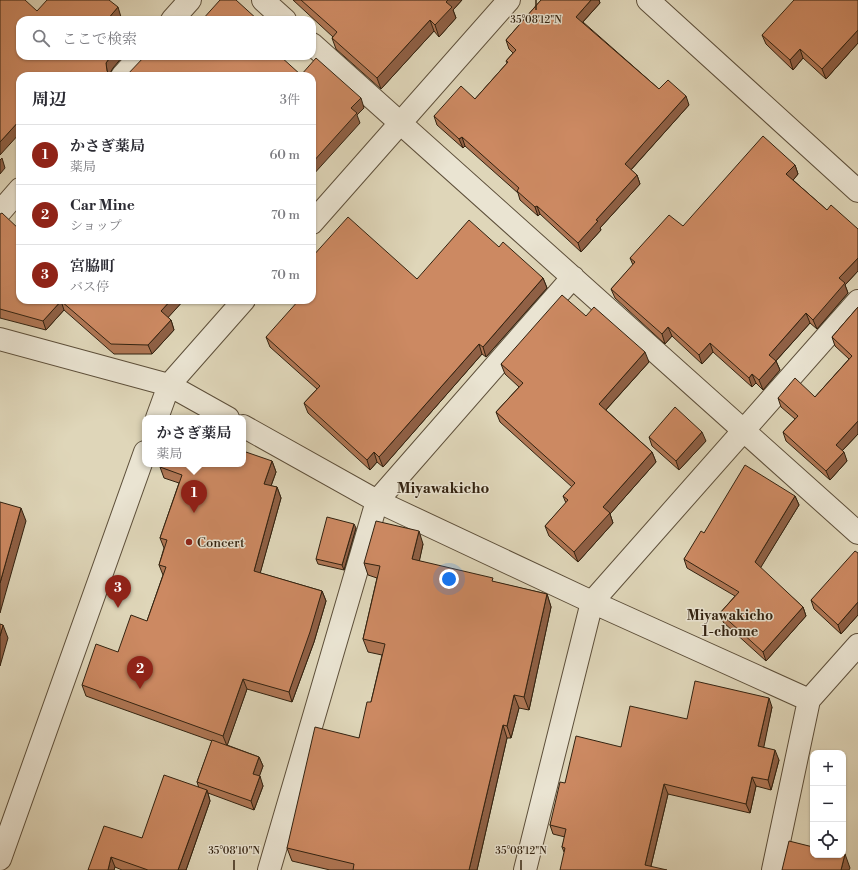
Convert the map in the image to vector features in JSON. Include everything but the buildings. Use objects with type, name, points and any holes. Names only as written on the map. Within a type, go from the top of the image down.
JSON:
[{"type":"street","points":[[176,16],[190,0]]},
{"type":"street","points":[[263,0],[281,16]]},
{"type":"street","points":[[316,218],[509,0]]},
{"type":"street","points":[[648,0],[858,191]]},
{"type":"street","points":[[316,48],[858,533]]},
{"type":"street","points":[[126,72],[136,60]]},
{"type":"street","points":[[0,212],[16,194]]},
{"type":"street","points":[[269,870],[377,501],[573,277]]},
{"type":"street","points":[[525,870],[592,602],[858,301]]},
{"type":"street","points":[[158,415],[169,385],[240,304]]},
{"type":"street","points":[[0,339],[169,385],[223,415]]},
{"type":"street","points":[[246,428],[377,501],[592,602],[809,700]]},
{"type":"street","points":[[0,859],[142,460]]},
{"type":"street","points":[[772,870],[809,700],[858,645]]},
{"type":"street","points":[[0,867],[14,870]]},
{"type":"place","name":"かさぎ薬局","points":[[194,513]]},
{"type":"place","name":"Concert","points":[[189,542]]},
{"type":"place","name":"宮脇町","points":[[118,608]]},
{"type":"place","name":"Car Mine","points":[[140,689]]},
{"type":"district","name":"Miyawakicho","points":[[443,488]]},
{"type":"district","name":"Miyawakicho 1-chome","points":[[730,624]]}]
